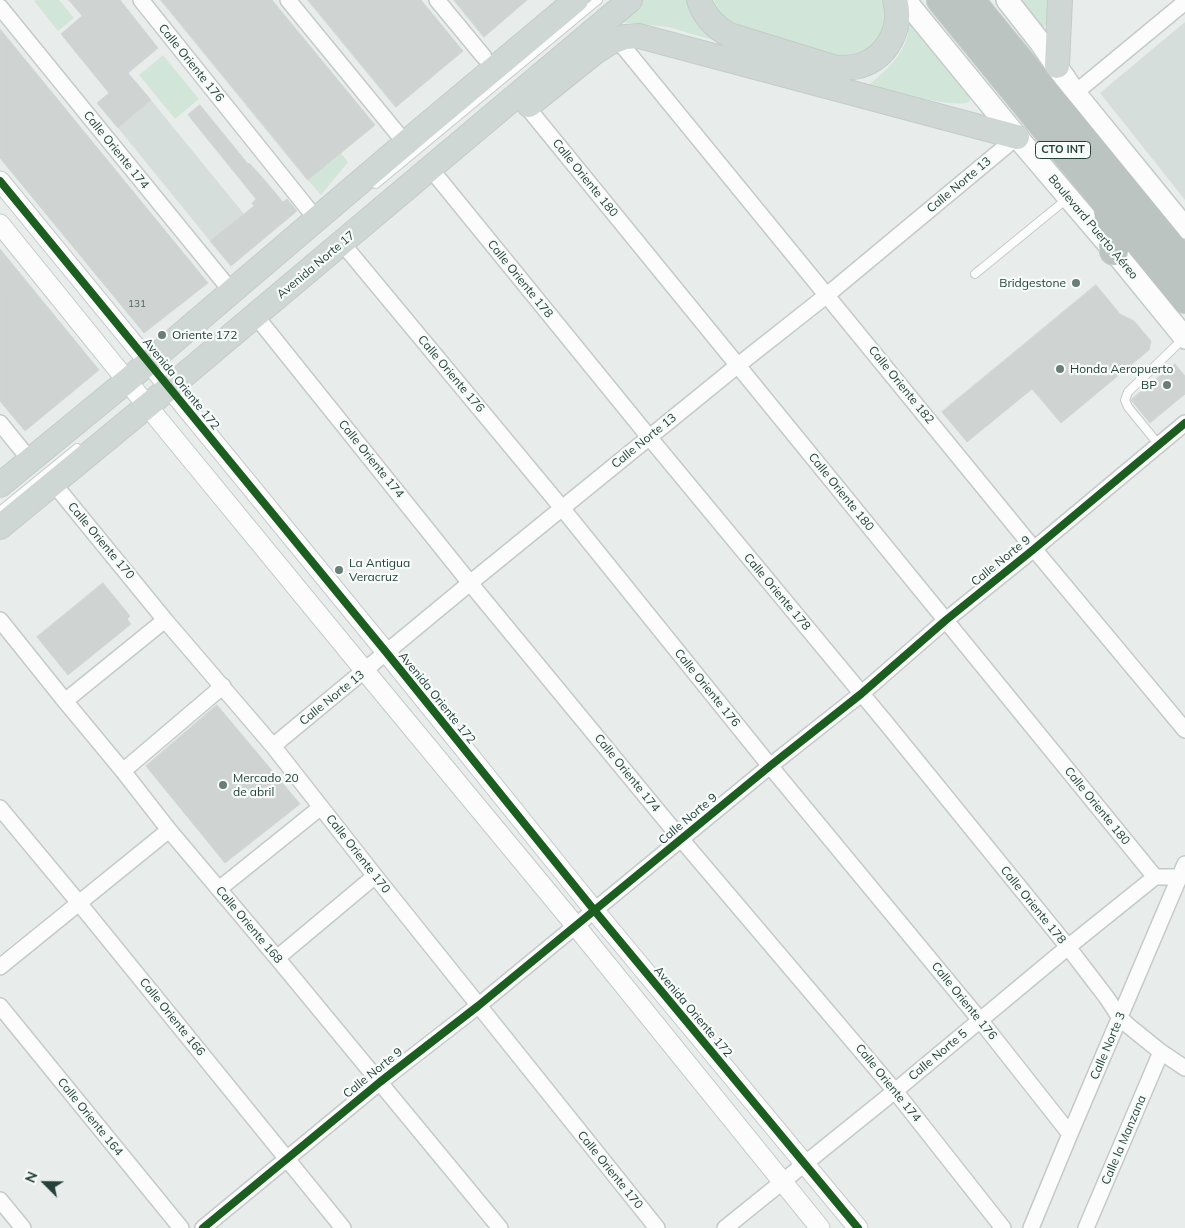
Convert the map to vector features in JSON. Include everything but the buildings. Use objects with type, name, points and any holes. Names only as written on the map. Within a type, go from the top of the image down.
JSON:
[{"type":"highway","name":"CTO INT","points":[[941,0],[1185,299]]},
{"type":"highway","name":"CTO INT","points":[[970,0],[1185,263]]},
{"type":"highway","points":[[1107,204],[1114,251]]},
{"type":"main road","points":[[406,144],[426,111],[484,58],[553,0]]},
{"type":"main road","name":"Avenida Norte 17","points":[[0,527],[54,484],[150,383],[232,292],[576,0]]},
{"type":"main road","name":"Avenida Norte 17","points":[[0,485],[30,460],[255,315],[630,0]]},
{"type":"main road","points":[[699,0],[712,23],[729,35],[836,68],[853,68],[876,58],[888,45],[896,30],[897,12],[895,0]]},
{"type":"main road","name":"Boulevard Puerto Aéreo","points":[[905,0],[1185,338]]},
{"type":"main road","name":"CTO INT","points":[[1006,0],[1058,66],[1075,93],[1185,228]]},
{"type":"main road","points":[[1058,66],[1060,0]]},
{"type":"main road","points":[[430,168],[464,158],[595,52],[608,43],[631,36],[647,37],[1017,137]]},
{"type":"street","points":[[0,8],[10,0]]},
{"type":"street","name":"Calle Oriente 176","points":[[141,0],[317,220]]},
{"type":"street","points":[[288,0],[406,144]]},
{"type":"street","points":[[437,0],[484,58]]},
{"type":"street","points":[[1075,93],[1185,2]]},
{"type":"street","name":"Calle Oriente 174","points":[[0,8],[232,292]]},
{"type":"street","name":"Calle Oriente 182","points":[[617,40],[1034,549],[1185,730]]},
{"type":"street","name":"Calle Oriente 180","points":[[527,107],[1155,877]]},
{"type":"street","name":"Calle Norte 13","points":[[273,746],[649,437],[827,295],[1017,137]]},
{"type":"street","name":"Calle Oriente 178","points":[[430,168],[1068,947],[1120,1018],[1161,1052],[1185,1068]]},
{"type":"street","name":"Avenida Oriente 172","points":[[0,181],[365,671],[575,925],[820,1228]]},
{"type":"street","name":"Avenida Oriente 172","points":[[0,224],[150,383],[386,652],[594,910],[858,1228]]},
{"type":"street","name":"Calle Oriente 176","points":[[342,243],[562,508],[770,766],[980,1020],[1070,1134]]},
{"type":"street","name":"Calle Oriente 174","points":[[255,315],[470,583],[682,839],[896,1091],[1003,1228]]},
{"type":"street","points":[[0,423],[30,460]]},
{"type":"street","name":"Calle Norte 9","points":[[203,1228],[286,1158],[478,1006],[770,766],[861,694],[946,620],[1185,424]]},
{"type":"street","name":"Calle Oriente 170","points":[[54,484],[273,746],[656,1228]]},
{"type":"street","name":"Calle Oriente 168","points":[[0,620],[169,830],[500,1228]]},
{"type":"street","points":[[65,701],[166,620]]},
{"type":"street","points":[[123,771],[223,686]]},
{"type":"street","points":[[219,889],[321,806]]},
{"type":"street","name":"Calle Oriente 166","points":[[0,808],[343,1228]]},
{"type":"street","points":[[0,967],[169,830]]},
{"type":"street","points":[[1155,877],[1182,870]]},
{"type":"street","name":"Calle Norte 3","points":[[1031,1228],[1182,870]]},
{"type":"street","points":[[277,958],[375,876]]},
{"type":"street","name":"Calle Norte 5","points":[[725,1228],[896,1091],[1155,877]]},
{"type":"street","name":"Calle Oriente 164","points":[[0,1006],[181,1228]]},
{"type":"street","name":"Calle la Manzana","points":[[1086,1228],[1161,1052]]},
{"type":"street","points":[[0,1200],[23,1228]]},
{"type":"lane","points":[[368,190],[598,0]]},
{"type":"lane","points":[[975,274],[1068,198]]},
{"type":"lane","points":[[1159,445],[1128,408],[1125,400],[1128,392],[1185,338]]},
{"type":"lane","points":[[0,494],[150,383]]},
{"type":"lane","points":[[0,511],[81,445]]},
{"type":"shaded area","points":[[1185,22],[1185,200],[1100,93]]},
{"type":"shaded area","points":[[151,100],[244,214],[210,241],[118,128]]},
{"type":"green space","points":[[59,0],[74,18],[58,31],[34,1]]},
{"type":"green space","points":[[639,0],[694,0],[727,44],[668,27],[612,22]]},
{"type":"green space","points":[[714,0],[881,0],[886,10],[882,38],[862,55],[835,56],[748,31],[725,20],[716,7]]},
{"type":"green space","points":[[1019,0],[1049,0],[1047,24],[1041,28]]},
{"type":"green space","points":[[908,20],[969,96],[969,102],[950,103],[936,101],[869,85],[899,55],[906,40]]},
{"type":"green space","points":[[163,55],[199,99],[175,119],[139,75]]},
{"type":"green space","points":[[341,153],[348,162],[321,195],[308,180]]},
{"type":"cycle path","points":[[0,181],[386,652],[594,910],[858,1228]]},
{"type":"cycle path","points":[[203,1228],[380,1082],[478,1006],[770,766],[861,694],[946,620],[1185,423]]},
{"type":"place","name":"Bridgestone","points":[[1076,283]]},
{"type":"place","name":"Oriente 172","points":[[162,335]]},
{"type":"place","name":"Honda Aeropuerto","points":[[1060,369]]},
{"type":"place","name":"BP","points":[[1167,385]]},
{"type":"place","name":"La Antigua Veracruz","points":[[339,570]]},
{"type":"place","name":"Mercado 20 de abril","points":[[223,785]]}]
